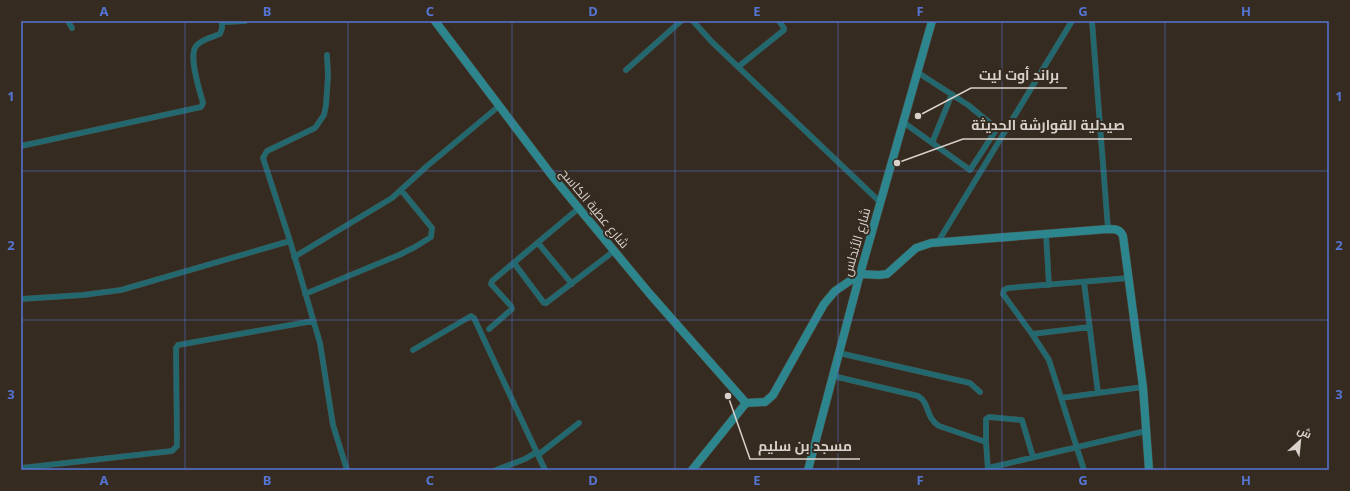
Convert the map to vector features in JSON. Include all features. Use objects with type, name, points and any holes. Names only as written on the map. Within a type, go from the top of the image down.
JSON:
[{"type":"main road","name":"شارع عطية الكاسح","points":[[435,21],[553,178],[649,293],[746,403]]},
{"type":"main road","name":"شارع الأندلس","points":[[810,469],[860,274],[932,21]]},
{"type":"main road","points":[[692,470],[746,403],[765,402],[773,395],[824,304],[835,291],[860,274],[886,274],[908,253],[923,244],[1108,229],[1119,231],[1123,236],[1143,387],[1149,470]]},
{"type":"street","points":[[68,21],[72,28]]},
{"type":"street","points":[[21,146],[201,107],[203,103],[193,57],[194,48],[201,42],[220,34],[222,21],[245,21]]},
{"type":"street","points":[[626,70],[681,21]]},
{"type":"street","points":[[693,21],[712,42],[880,202]]},
{"type":"street","points":[[738,67],[784,30],[779,21]]},
{"type":"street","points":[[938,242],[1072,21]]},
{"type":"street","points":[[1092,21],[1108,229]]},
{"type":"street","points":[[327,55],[328,76],[324,115],[315,128],[267,151],[263,158],[290,241],[320,343],[333,425],[347,470]]},
{"type":"street","points":[[903,122],[971,170],[996,130],[995,127],[968,104],[917,72]]},
{"type":"street","points":[[932,143],[952,94]]},
{"type":"street","points":[[294,257],[392,198],[426,167],[499,106]]},
{"type":"street","points":[[305,294],[399,255],[415,247],[431,236],[432,228],[402,190]]},
{"type":"street","points":[[489,328],[512,309],[491,284],[492,281],[579,208]]},
{"type":"street","points":[[1046,234],[1049,285]]},
{"type":"street","points":[[21,299],[83,295],[121,290],[290,241]]},
{"type":"street","points":[[538,243],[572,284]]},
{"type":"street","points":[[514,263],[544,303],[548,303],[614,250]]},
{"type":"street","points":[[1084,470],[1049,360],[1004,294],[1004,290],[1008,288],[1129,278]]},
{"type":"street","points":[[1084,282],[1098,393]]},
{"type":"street","points":[[413,350],[471,316],[474,318],[545,470]]},
{"type":"street","points":[[21,468],[172,451],[177,446],[176,348],[178,345],[313,322]]},
{"type":"street","points":[[1032,334],[1090,327]]},
{"type":"street","points":[[839,353],[970,384],[980,392]]},
{"type":"street","points":[[833,376],[918,396],[922,399],[934,422],[986,442]]},
{"type":"street","points":[[1061,398],[1143,387]]},
{"type":"street","points":[[1033,457],[1024,422],[1020,419],[989,417],[986,419],[988,469],[1146,431]]},
{"type":"street","points":[[496,470],[537,453],[579,423]]},
{"type":"place","name":"براند أوت ليت","points":[[918,116]]},
{"type":"place","name":"صيدلية القوارشة الحديثة","points":[[897,163]]},
{"type":"place","name":"مسجد بن سليم","points":[[728,396]]}]
